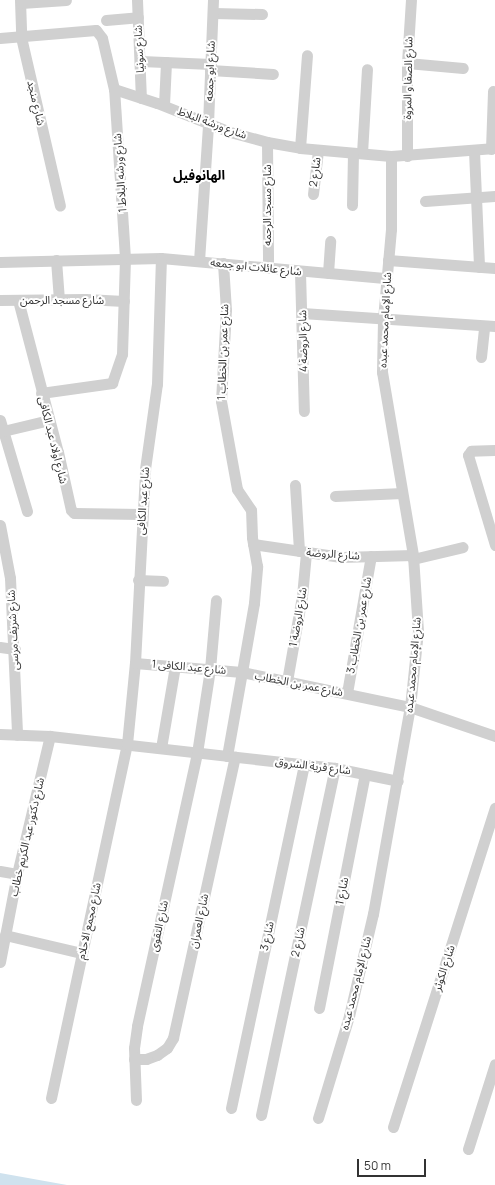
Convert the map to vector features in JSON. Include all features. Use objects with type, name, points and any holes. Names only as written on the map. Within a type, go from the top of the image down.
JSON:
[{"type":"street","points":[[20,1],[66,0]]},
{"type":"street","name":"شارع سونيا","points":[[137,0],[141,61],[141,98]]},
{"type":"street","name":"شارع ابو جمعه","points":[[199,261],[208,124],[213,0]]},
{"type":"street","name":"شارع الصفا و المروة","points":[[407,156],[407,63],[411,0]]},
{"type":"street","name":"شارع منجد","points":[[20,1],[20,37],[60,206]]},
{"type":"street","points":[[213,13],[262,14]]},
{"type":"street","points":[[106,20],[138,17]]},
{"type":"street","points":[[0,38],[96,30],[102,38],[114,89]]},
{"type":"street","points":[[300,148],[307,55]]},
{"type":"street","points":[[141,61],[166,62],[273,74]]},
{"type":"street","points":[[164,105],[166,62]]},
{"type":"street","points":[[407,63],[463,68]]},
{"type":"street","points":[[352,205],[367,69]]},
{"type":"street","name":"شارع ورشة البلاط","points":[[114,89],[164,105],[230,132],[268,142],[300,148],[391,156],[474,151],[493,148]]},
{"type":"street","name":"شارع ورشه البلاط 1","points":[[41,393],[112,383],[115,380],[123,346],[125,258],[114,89]]},
{"type":"street","points":[[493,92],[493,148]]},
{"type":"street","name":"شارع مسجد الرحمه","points":[[268,142],[268,268]]},
{"type":"street","name":"شارع 2","points":[[313,194],[318,150]]},
{"type":"street","points":[[474,151],[479,267]]},
{"type":"street","name":"شارع الإمام محمد عبده","points":[[318,1118],[361,966],[398,781],[410,707],[418,631],[413,557],[383,384],[383,319],[388,260],[391,156]]},
{"type":"street","points":[[425,201],[495,196]]},
{"type":"street","points":[[328,274],[330,241]]},
{"type":"street","name":"شارع عائلات ابو جمعه","points":[[0,262],[161,258],[300,272],[387,278]]},
{"type":"street","name":"شارع عبد الكافى","points":[[127,744],[135,663],[141,514],[157,384],[161,258]]},
{"type":"street","points":[[56,260],[59,300]]},
{"type":"street","points":[[388,260],[495,268]]},
{"type":"street","name":"شارع عمر بن الخطاب 1","points":[[222,263],[226,310],[221,401],[237,490],[251,510],[253,544],[257,566],[254,603],[242,672]]},
{"type":"street","name":"شارع الروضة 4","points":[[300,272],[304,411]]},
{"type":"street","name":"شارع مسجد الرحمن","points":[[0,300],[124,301]]},
{"type":"street","name":"شارع اولاد عبد الكافى","points":[[18,300],[72,512],[141,514]]},
{"type":"street","points":[[302,312],[490,326],[481,357]]},
{"type":"street","points":[[27,511],[2,426],[49,420]]},
{"type":"street","points":[[495,450],[469,453],[492,529],[495,546]]},
{"type":"street","name":"شارع الروضة 1","points":[[287,681],[302,596],[303,552],[294,486]]},
{"type":"street","points":[[335,496],[402,493]]},
{"type":"street","name":"شارع شريف مرسى","points":[[0,525],[10,578],[15,649],[17,735]]},
{"type":"street","name":"شارع الروضة","points":[[253,544],[342,557],[413,557],[463,547]]},
{"type":"street","name":"شارع عمر بن الخطاب 3","points":[[347,693],[371,556]]},
{"type":"street","points":[[138,580],[163,581]]},
{"type":"street","name":"شارع التقوى","points":[[136,1100],[134,1059],[137,1026],[197,753],[210,669],[216,600]]},
{"type":"street","points":[[0,647],[15,649]]},
{"type":"street","name":"شارع عبد الكافى 1","points":[[135,663],[242,672]]},
{"type":"street","points":[[161,748],[175,666]]},
{"type":"street","name":"شارع عمر بن الخطاب","points":[[231,757],[242,672],[410,707],[495,736]]},
{"type":"street","points":[[0,734],[50,736],[231,757]]},
{"type":"street","name":"شارع دكتور عبد الكريم خطاب","points":[[0,962],[3,939],[50,736]]},
{"type":"street","name":"شارع مجمع الاحلام","points":[[51,1098],[127,744]]},
{"type":"street","name":"شارع قرية الشروق","points":[[231,757],[335,768],[398,781]]},
{"type":"street","name":"شارع العمران","points":[[134,1059],[146,1059],[157,1055],[173,1038],[231,757]]},
{"type":"street","name":"شارع 3","points":[[231,1108],[304,765]]},
{"type":"street","name":"شارع 2","points":[[260,1115],[335,768]]},
{"type":"street","name":"شارع 1","points":[[319,1008],[366,774]]},
{"type":"street","name":"شارع الكوثر","points":[[393,1127],[495,808]]},
{"type":"street","points":[[0,870],[18,874]]},
{"type":"street","points":[[3,939],[82,953]]},
{"type":"street","points":[[468,1149],[495,1064]]},
{"type":"water","points":[[0,1173],[67,1185],[0,1185]]},
{"type":"district","name":"الهانوفيل","points":[[199,175]]}]
